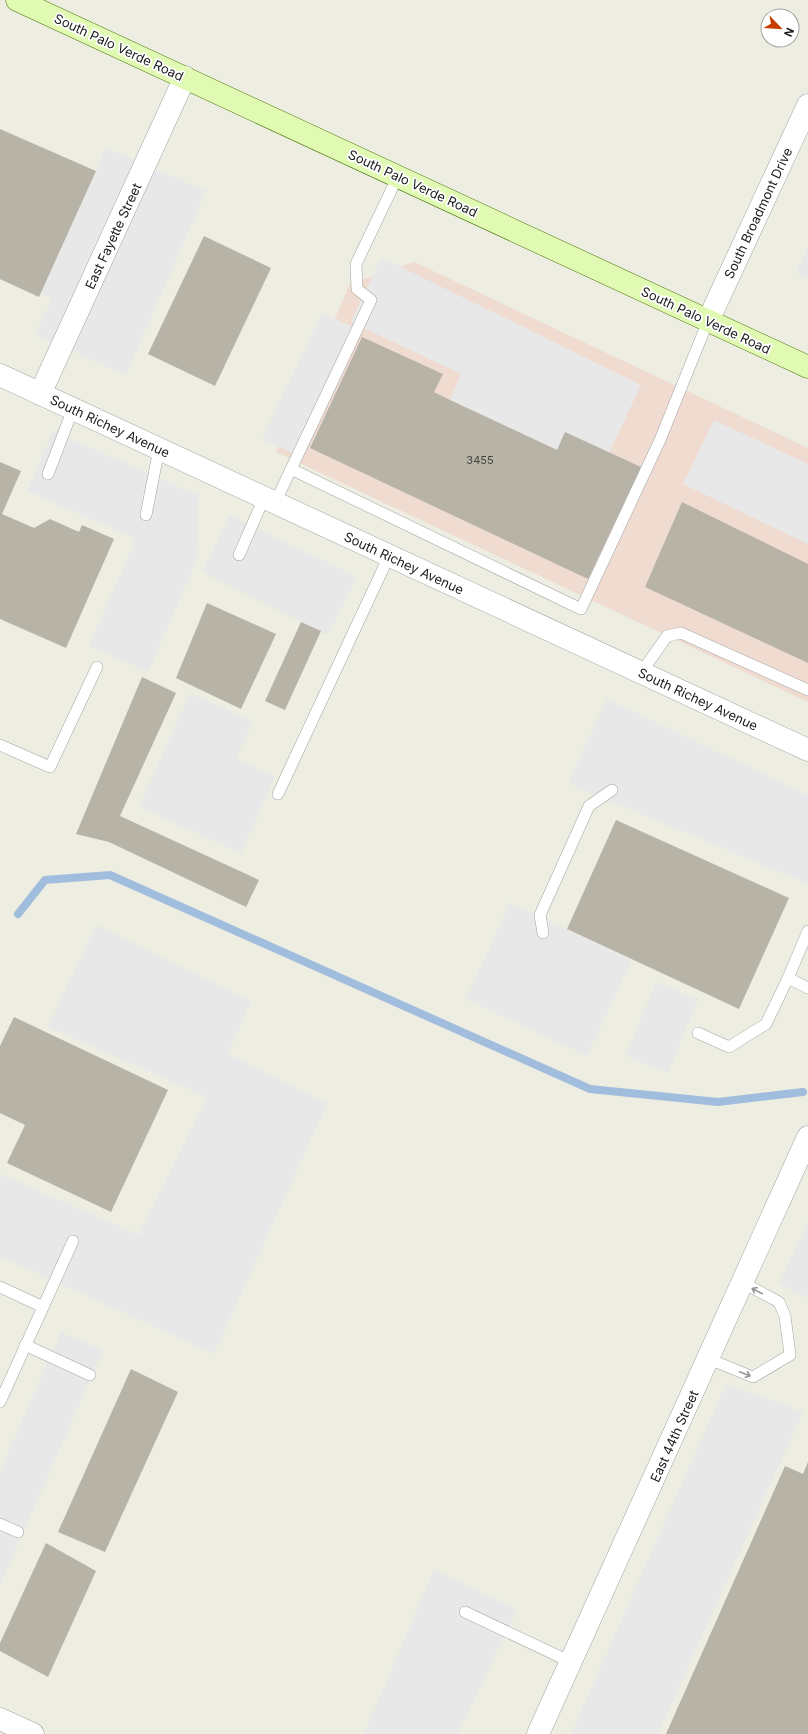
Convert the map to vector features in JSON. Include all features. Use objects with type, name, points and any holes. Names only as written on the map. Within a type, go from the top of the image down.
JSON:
[{"type":"main road","name":"South Palo Verde Road","points":[[17,0],[808,367]]},
{"type":"street","name":"East Fayette Street","points":[[40,394],[185,77]]},
{"type":"street","name":"South Broadmont Drive","points":[[708,321],[808,105]]},
{"type":"street","name":"South Richey Avenue","points":[[0,375],[808,750]]},
{"type":"street","name":"East 44th Street","points":[[538,1734],[709,1359],[808,1137]]},
{"type":"street","points":[[0,1719],[33,1734]]},
{"type":"lane","points":[[239,555],[270,500],[291,469],[371,300],[357,289],[356,264],[398,176]]},
{"type":"lane","points":[[291,469],[581,609],[660,440],[708,321]]},
{"type":"lane","points":[[48,474],[73,409]]},
{"type":"lane","points":[[146,515],[159,449]]},
{"type":"lane","points":[[278,794],[389,556]]},
{"type":"lane","points":[[641,673],[667,636],[681,633],[808,690]]},
{"type":"lane","points":[[0,745],[50,767],[97,667]]},
{"type":"lane","points":[[544,933],[540,915],[589,806],[612,790]]},
{"type":"lane","points":[[698,1033],[729,1047],[766,1024],[808,931]]},
{"type":"lane","points":[[788,978],[808,988]]},
{"type":"lane","points":[[0,1402],[73,1241]]},
{"type":"lane","points":[[709,1359],[753,1377],[790,1355],[785,1316],[779,1302],[743,1283]]},
{"type":"lane","points":[[0,1287],[43,1307]]},
{"type":"lane","points":[[25,1345],[90,1376]]},
{"type":"lane","points":[[0,1524],[18,1532]]},
{"type":"lane","points":[[466,1612],[571,1662]]},
{"type":"shaded area","points":[[106,148],[206,191],[126,375],[35,335],[52,298],[41,293]]},
{"type":"shaded area","points":[[808,247],[808,278],[796,273]]},
{"type":"shaded area","points":[[381,257],[641,385],[609,453],[557,450],[450,400],[461,374],[351,322]]},
{"type":"shaded area","points":[[414,262],[808,448],[808,702],[276,452],[350,284]]},
{"type":"shaded area","points":[[322,313],[360,330],[299,456],[262,439]]},
{"type":"shaded area","points":[[714,420],[808,464],[808,544],[683,484]]},
{"type":"shaded area","points":[[53,431],[199,496],[196,562],[148,672],[89,646],[136,539],[27,491]]},
{"type":"shaded area","points":[[230,515],[357,577],[328,635],[202,572]]},
{"type":"shaded area","points":[[190,693],[253,721],[236,759],[275,777],[241,853],[139,807]]},
{"type":"shaded area","points":[[607,699],[808,795],[808,884],[568,783]]},
{"type":"shaded area","points":[[510,903],[632,960],[587,1056],[466,999]]},
{"type":"shaded area","points":[[96,925],[251,1002],[228,1053],[327,1104],[214,1354],[0,1256],[0,1174],[139,1235],[207,1097],[48,1027]]},
{"type":"shaded area","points":[[656,982],[698,999],[668,1073],[626,1056]]},
{"type":"shaded area","points":[[808,1222],[808,1298],[779,1284]]},
{"type":"shaded area","points":[[61,1332],[103,1350],[0,1585],[0,1471]]},
{"type":"shaded area","points":[[726,1384],[803,1412],[658,1734],[571,1734]]},
{"type":"shaded area","points":[[434,1570],[517,1609],[458,1734],[364,1734]]},
{"type":"building","points":[[0,129],[96,171],[39,297],[0,279]]},
{"type":"building","points":[[204,236],[271,268],[215,386],[148,354]]},
{"type":"building","points":[[362,337],[443,374],[434,392],[557,450],[565,432],[641,467],[588,579],[310,448]]},
{"type":"building","points":[[0,462],[21,471],[2,514],[34,528],[50,519],[79,532],[82,525],[114,539],[66,648],[0,619]]},
{"type":"building","points":[[682,502],[808,564],[808,663],[645,587]]},
{"type":"building","points":[[207,603],[276,634],[241,709],[176,678]]},
{"type":"building","points":[[301,622],[321,631],[285,710],[265,701]]},
{"type":"building","points":[[142,677],[176,693],[120,816],[259,880],[246,907],[109,842],[76,834]]},
{"type":"building","points":[[616,820],[789,898],[739,1009],[567,929]]},
{"type":"building","points":[[14,1017],[168,1090],[111,1212],[7,1163],[25,1125],[0,1113],[0,1046]]},
{"type":"building","points":[[131,1369],[178,1392],[105,1552],[58,1532]]},
{"type":"building","points":[[808,1462],[808,1734],[666,1734],[785,1466],[803,1474]]},
{"type":"building","points":[[46,1543],[96,1571],[48,1677],[0,1651],[0,1643]]},
{"type":"waterway","points":[[18,914],[45,880],[110,875],[590,1089],[718,1102],[803,1092]]}]
